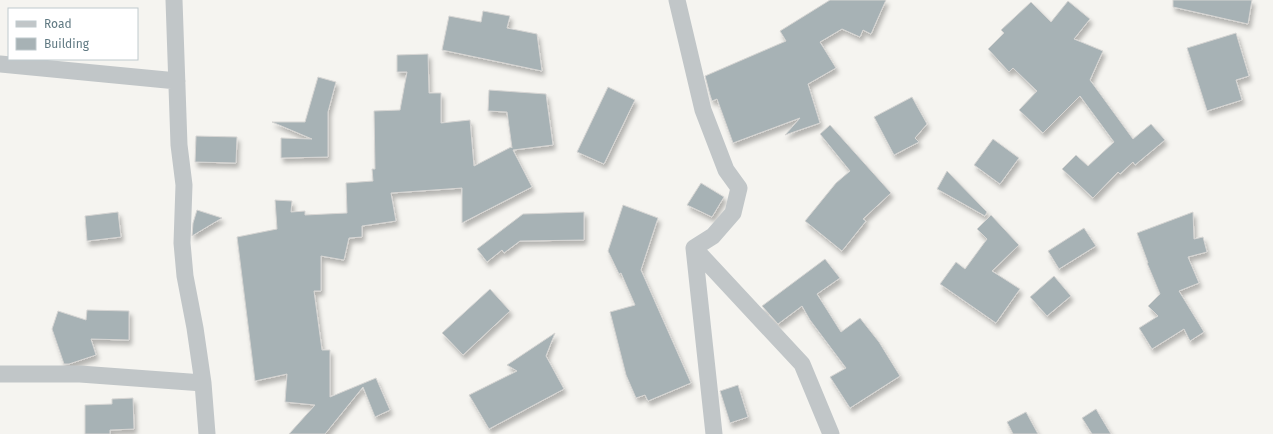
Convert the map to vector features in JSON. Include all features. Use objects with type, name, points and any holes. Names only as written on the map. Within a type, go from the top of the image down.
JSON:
[{"type":"street","points":[[174,0],[179,145],[184,185],[182,243],[185,276],[195,328],[203,383],[208,434]]},
{"type":"street","points":[[677,0],[703,110],[726,170],[739,188],[733,213],[713,236],[694,248]]},
{"type":"street","points":[[0,64],[177,81]]},
{"type":"street","points":[[694,248],[714,434]]},
{"type":"street","points":[[694,248],[802,364],[830,434]]},
{"type":"street","points":[[0,374],[80,374],[203,383]]},
{"type":"building","points":[[830,0],[886,0],[871,34],[863,30],[860,37],[842,29],[820,42],[836,68],[808,84],[820,123],[785,135],[800,118],[733,143],[717,99],[712,101],[705,76],[786,41],[780,31]]},
{"type":"building","points":[[1173,0],[1252,0],[1248,24],[1173,7]]},
{"type":"building","points":[[1068,1],[1090,19],[1074,39],[1103,51],[1090,80],[1133,139],[1151,124],[1165,140],[1135,165],[1133,162],[1120,174],[1118,172],[1093,198],[1062,169],[1076,155],[1088,166],[1114,142],[1080,96],[1043,133],[1019,110],[1037,91],[1013,68],[1009,72],[988,49],[1004,33],[1001,30],[1031,2],[1051,22]]},
{"type":"building","points":[[483,11],[510,16],[507,28],[537,34],[542,71],[442,50],[449,16],[481,22]]},
{"type":"building","points":[[1236,33],[1249,76],[1236,80],[1242,100],[1207,111],[1187,48]]},
{"type":"building","points":[[428,54],[429,93],[441,93],[441,123],[470,120],[474,166],[511,147],[512,148],[507,112],[488,111],[489,90],[546,94],[553,145],[513,150],[532,187],[462,223],[462,188],[391,193],[396,221],[362,226],[362,237],[349,238],[344,260],[321,256],[321,291],[314,291],[322,350],[330,350],[330,397],[376,378],[390,410],[375,417],[363,387],[325,434],[289,434],[315,405],[285,402],[287,374],[255,381],[237,237],[277,229],[275,200],[292,201],[291,212],[305,211],[305,215],[347,213],[346,183],[373,181],[372,169],[375,169],[374,111],[400,110],[407,72],[397,72],[397,55]]},
{"type":"building","points":[[318,77],[336,82],[328,112],[328,157],[281,158],[281,138],[312,139],[272,122],[305,122]]},
{"type":"building","points":[[608,87],[635,100],[604,164],[577,152]]},
{"type":"building","points":[[912,97],[927,124],[915,138],[919,142],[894,155],[874,117]]},
{"type":"building","points":[[830,125],[891,193],[863,219],[866,221],[842,251],[805,221],[836,183],[850,171],[820,134]]},
{"type":"building","points":[[196,136],[237,137],[236,163],[195,162]]},
{"type":"building","points":[[993,139],[1019,158],[1000,184],[974,165]]},
{"type":"building","points":[[947,171],[987,212],[985,216],[937,189]]},
{"type":"building","points":[[701,183],[724,197],[712,217],[687,205]]},
{"type":"building","points":[[623,205],[658,218],[641,270],[691,383],[648,401],[645,395],[636,398],[626,375],[610,312],[635,305],[621,273],[619,274],[608,251]]},
{"type":"building","points":[[197,210],[222,218],[192,236],[193,223]]},
{"type":"building","points":[[118,212],[121,237],[87,241],[85,216]]},
{"type":"building","points":[[584,212],[584,240],[520,241],[504,253],[502,250],[487,262],[477,249],[523,214]]},
{"type":"building","points":[[1193,212],[1194,239],[1203,237],[1207,252],[1188,257],[1199,283],[1179,291],[1204,332],[1190,341],[1184,329],[1152,349],[1139,328],[1158,316],[1148,306],[1160,294],[1147,263],[1137,233]]},
{"type":"building","points":[[991,215],[1019,245],[992,271],[1020,289],[996,323],[940,284],[956,262],[965,269],[987,239],[977,229]]},
{"type":"building","points":[[1084,228],[1096,246],[1059,269],[1048,251]]},
{"type":"building","points":[[825,259],[840,278],[817,294],[841,332],[860,318],[879,342],[900,376],[850,408],[830,377],[846,368],[810,320],[802,306],[778,324],[762,306]]},
{"type":"building","points":[[1054,276],[1071,296],[1047,316],[1030,297]]},
{"type":"building","points":[[490,289],[510,311],[463,355],[442,333]]},
{"type":"building","points":[[87,310],[129,311],[129,340],[91,339],[96,355],[69,364],[64,364],[52,329],[58,311],[86,320]]},
{"type":"building","points":[[555,333],[546,356],[564,389],[489,429],[469,395],[517,371],[507,365]]},
{"type":"building","points":[[738,385],[748,417],[730,423],[720,391]]},
{"type":"building","points":[[133,398],[134,429],[110,430],[110,434],[85,434],[85,405],[112,404],[112,399]]},
{"type":"building","points":[[1096,409],[1111,434],[1092,434],[1082,418]]},
{"type":"building","points":[[1026,412],[1038,434],[1013,434],[1007,422]]}]
